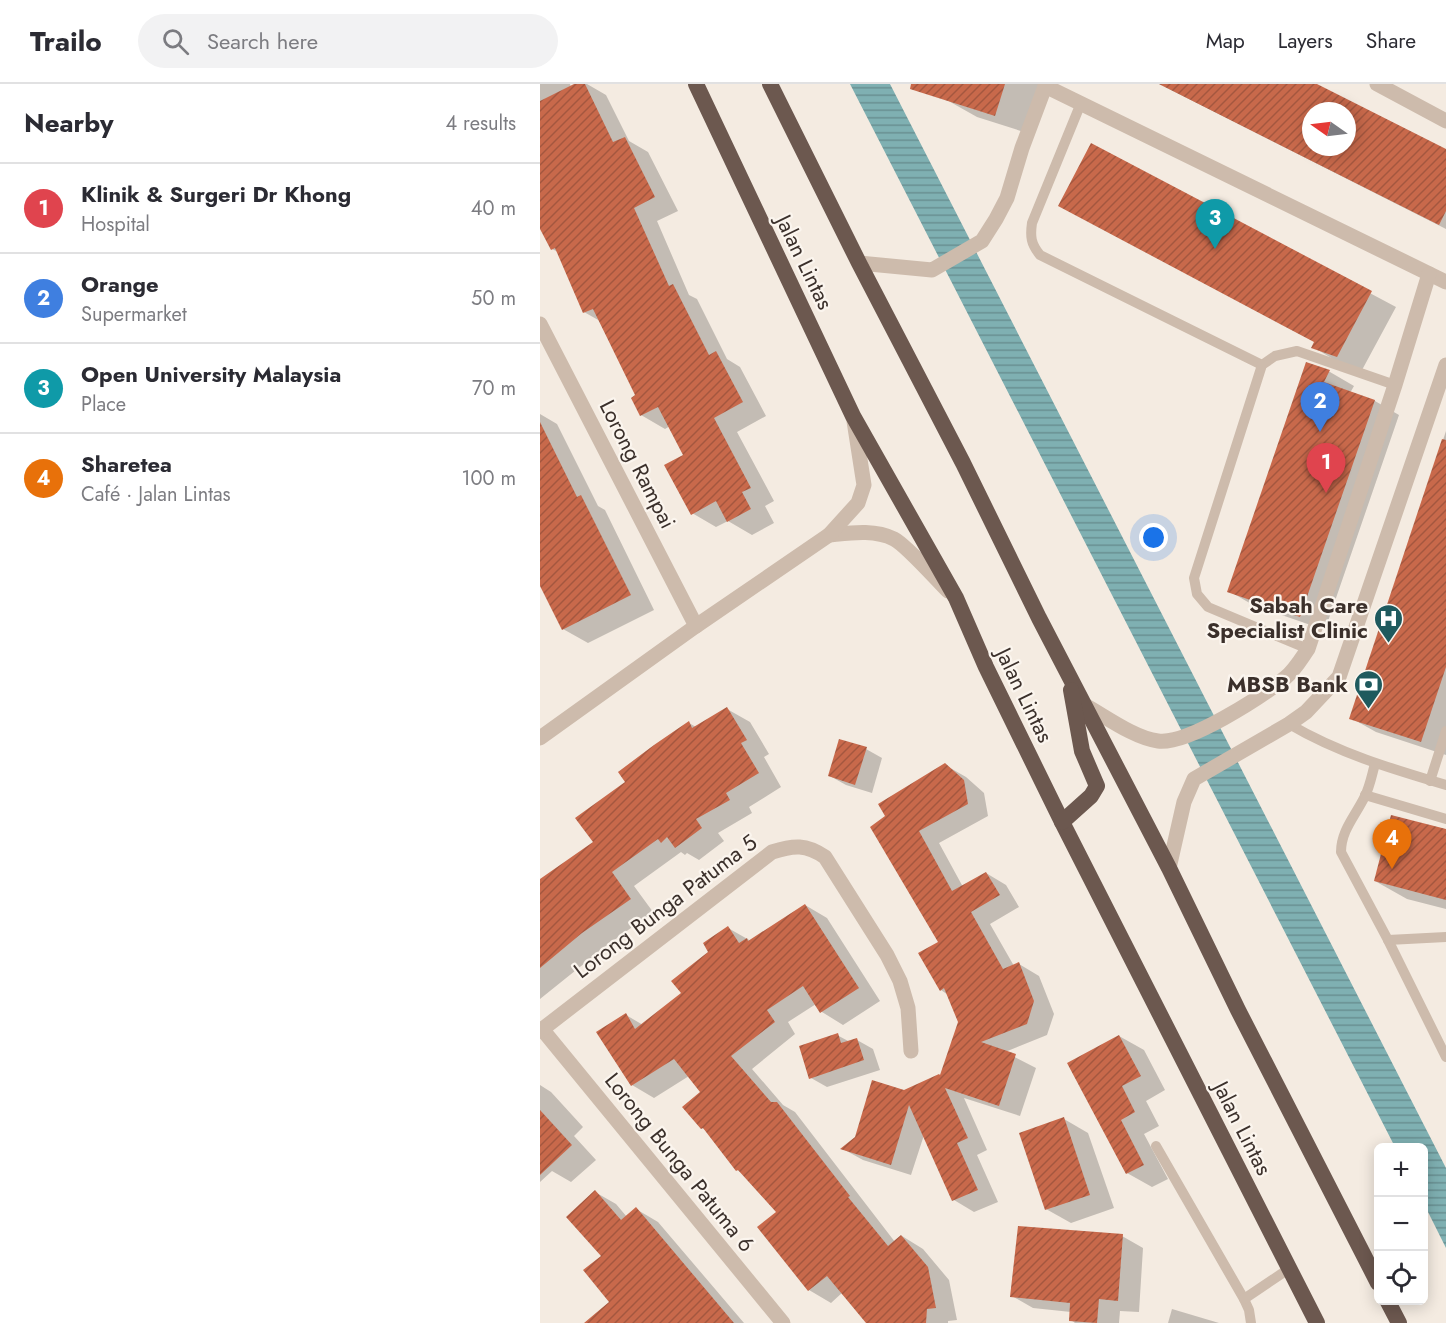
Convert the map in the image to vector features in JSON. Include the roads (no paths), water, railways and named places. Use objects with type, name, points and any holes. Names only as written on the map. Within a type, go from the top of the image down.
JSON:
[{"type":"highway","name":"Jalan Lintas","points":[[696,84],[853,416],[956,598],[986,667],[1062,822],[1317,1323]]},
{"type":"highway","name":"Jalan Lintas","points":[[770,84],[1374,1275]]},
{"type":"highway","points":[[1062,822],[1091,796],[1097,786],[1082,751],[1067,672]]},
{"type":"highway","points":[[1390,1305],[1399,1323]]},
{"type":"street","points":[[859,263],[932,270],[982,241],[1007,198],[1022,148],[1046,85],[1446,282]]},
{"type":"street","points":[[1382,85],[1446,121]]},
{"type":"street","points":[[1083,704],[1138,735],[1157,741],[1174,741],[1233,714],[1286,677],[1298,665],[1308,649],[1429,274]]},
{"type":"street","name":"Lorong Rampai","points":[[540,324],[696,626]]},
{"type":"street","points":[[1169,867],[1184,802],[1194,779],[1289,724],[1306,712],[1339,677],[1446,365]]},
{"type":"street","points":[[540,738],[696,626],[829,535],[858,502],[864,485],[853,416]]},
{"type":"street","points":[[829,535],[866,533],[896,540],[956,598]]},
{"type":"street","name":"Lorong Bunga Patuma 5","points":[[541,1030],[772,852],[785,847],[799,846],[812,849],[825,857],[887,955],[900,981],[908,1008],[912,1051]]},
{"type":"street","name":"Lorong Bunga Patuma 6","points":[[541,1030],[783,1323]]},
{"type":"lane","points":[[1081,103],[1032,223],[1030,233],[1032,245],[1040,255],[1262,365]]},
{"type":"lane","points":[[1308,649],[1208,607],[1197,594],[1194,578],[1262,365],[1275,356],[1297,351],[1395,385]]},
{"type":"lane","points":[[1289,724],[1324,744],[1375,764],[1446,785]]},
{"type":"lane","points":[[1430,781],[1446,731]]},
{"type":"lane","points":[[1375,764],[1365,795],[1345,830],[1341,852],[1388,940],[1446,1058]]},
{"type":"lane","points":[[1365,795],[1446,819]]},
{"type":"lane","points":[[1388,940],[1446,937]]},
{"type":"lane","points":[[1156,1146],[1244,1299],[1251,1323]]},
{"type":"lane","points":[[1244,1299],[1290,1269]]},
{"type":"water","points":[[850,84],[890,84],[1446,1168],[1446,1248],[1428,1212],[1428,1143],[1393,1143]]},
{"type":"place","name":"Open University Malaysia","points":[[1215,249]]},
{"type":"place","name":"Orange","points":[[1320,432]]},
{"type":"place","name":"Klinik & Surgeri Dr Khong","points":[[1326,493]]},
{"type":"place","name":"Sabah Care Specialist Clinic","points":[[1389,644]]},
{"type":"place","name":"MBSB Bank","points":[[1369,710]]},
{"type":"place","name":"Sharetea","points":[[1392,869]]}]
